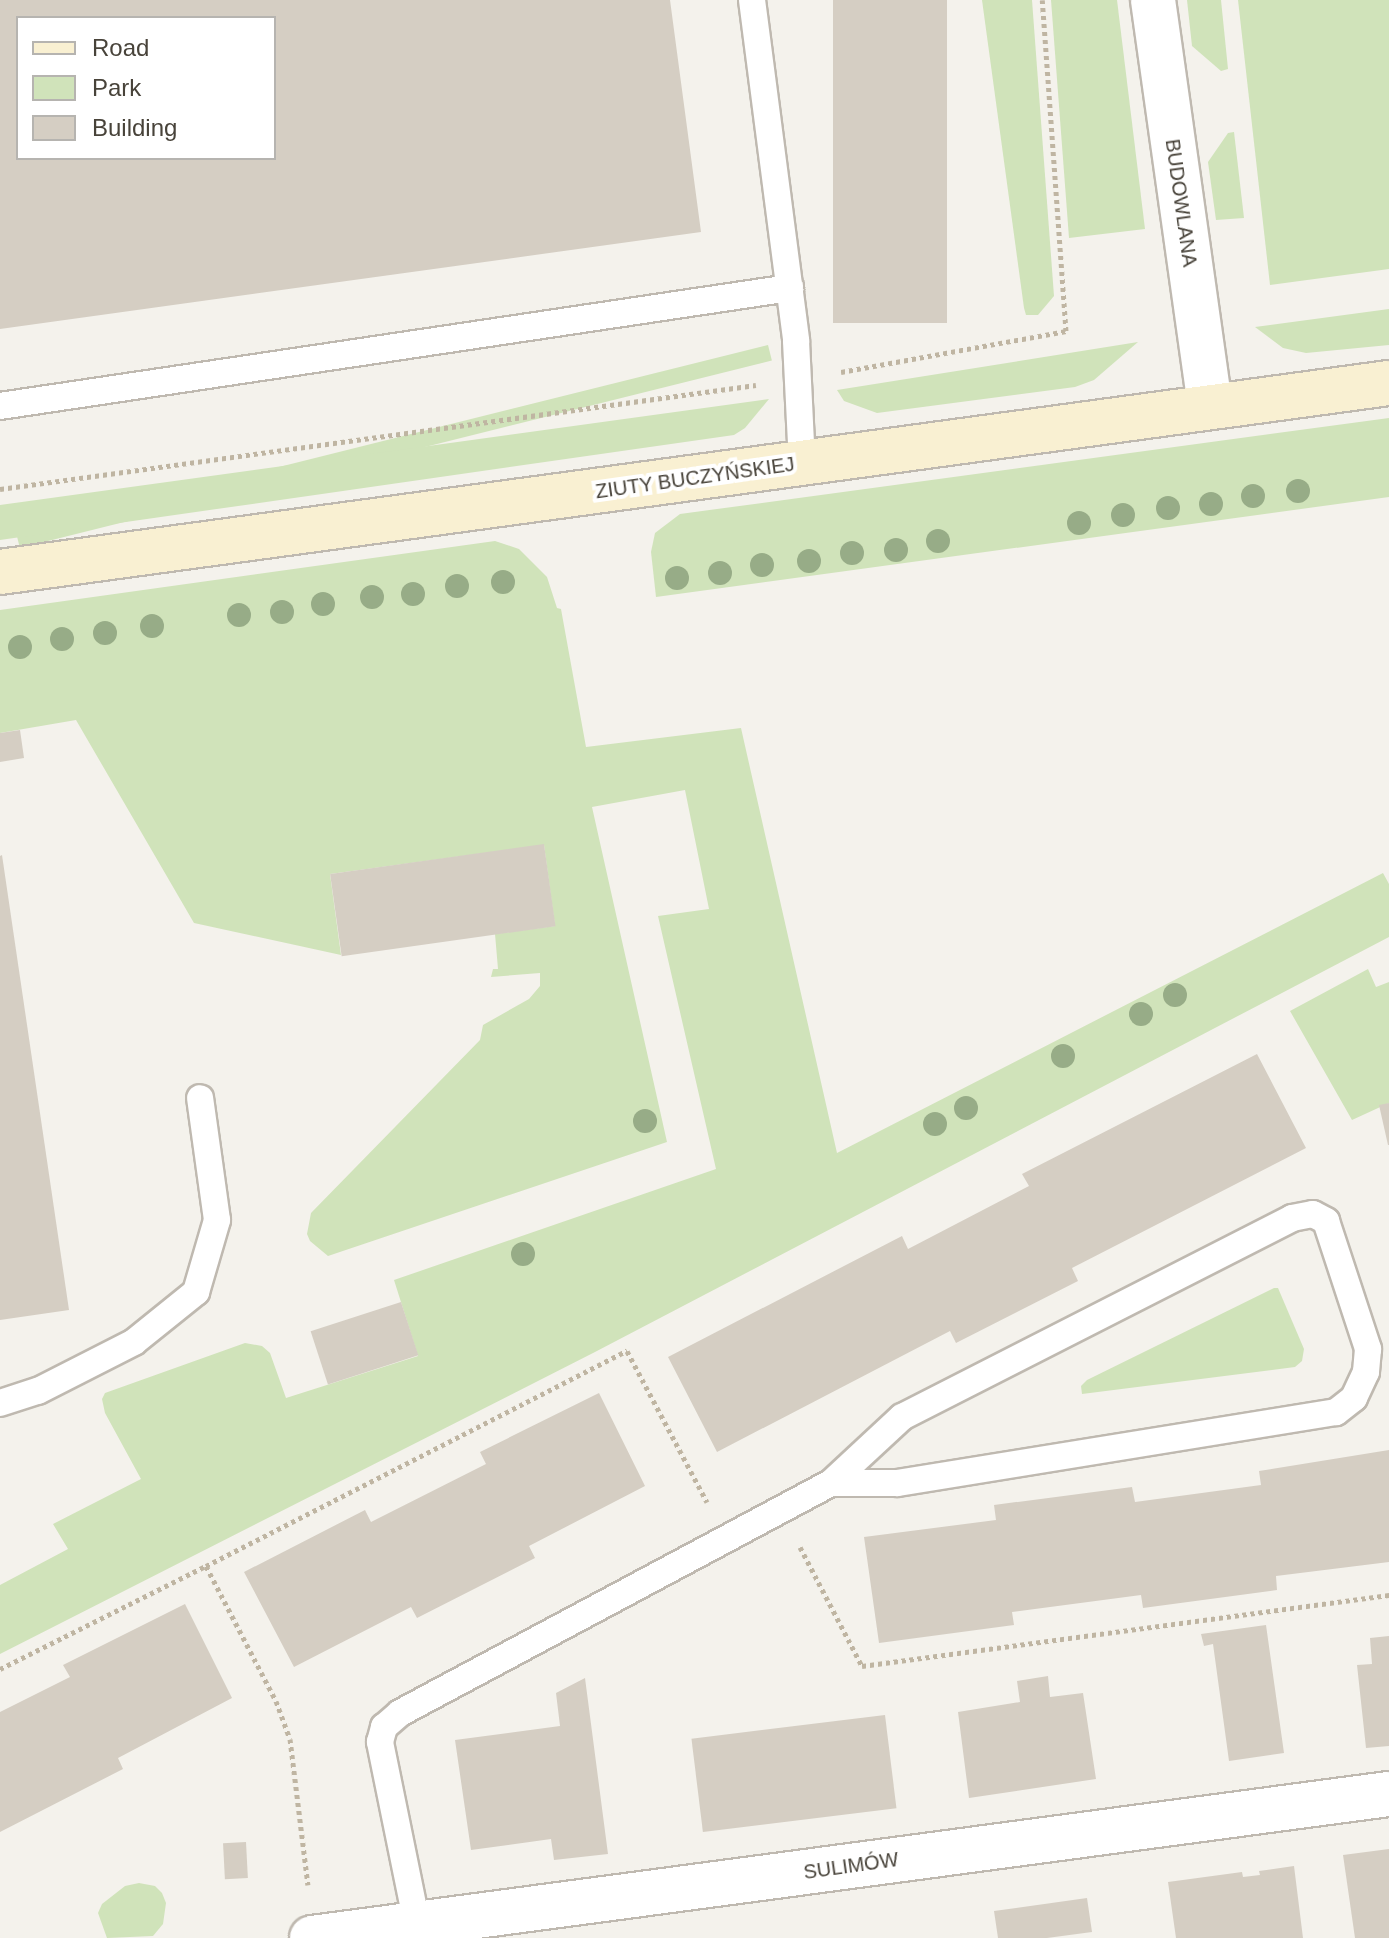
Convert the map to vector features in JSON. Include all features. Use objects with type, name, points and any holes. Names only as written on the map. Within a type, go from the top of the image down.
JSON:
[{"type":"main road","name":"ZIUTY BUCZYŃSKIEJ","points":[[0,572],[1389,383]]},
{"type":"street","name":"BUDOWLANA","points":[[1153,0],[1210,406]]},
{"type":"street","name":"SULIMÓW","points":[[313,1938],[1389,1794]]},
{"type":"lane","points":[[752,0],[790,288],[799,379],[802,464]]},
{"type":"lane","points":[[0,406],[790,288]]},
{"type":"lane","points":[[0,1403],[38,1391],[134,1342],[196,1292],[217,1220],[200,1098]]},
{"type":"lane","points":[[417,1924],[382,1755],[384,1727],[422,1701],[831,1483],[902,1417],[1292,1218],[1313,1214],[1326,1221],[1368,1349],[1366,1372],[1354,1398],[1336,1412],[897,1483],[831,1483]]},
{"type":"path","points":[[0,489],[799,379],[1066,331],[1042,0]]},
{"type":"path","points":[[0,1669],[627,1351],[727,1540]]},
{"type":"path","points":[[781,1511],[862,1666],[1389,1595]]},
{"type":"path","points":[[206,1566],[276,1701],[290,1739],[313,1938]]},
{"type":"green space","points":[[982,0],[1032,0],[1054,296],[1038,315],[1026,315],[1024,308]]},
{"type":"green space","points":[[1051,0],[1117,0],[1145,229],[1069,238]]},
{"type":"green space","points":[[1187,0],[1221,0],[1228,69],[1221,71],[1192,46]]},
{"type":"green space","points":[[1238,0],[1389,0],[1389,269],[1270,285]]},
{"type":"green space","points":[[1234,132],[1244,218],[1216,220],[1208,162],[1228,133]]},
{"type":"green space","points":[[1389,309],[1389,345],[1306,353],[1283,348],[1255,327]]},
{"type":"green space","points":[[1138,342],[1094,380],[1075,387],[877,413],[844,401],[837,390]]},
{"type":"green space","points":[[768,345],[772,361],[20,548],[16,532]]},
{"type":"green space","points":[[769,399],[745,428],[734,435],[0,540],[0,505]]},
{"type":"green space","points":[[1389,418],[1389,497],[656,597],[651,552],[655,533],[680,514]]},
{"type":"green space","points":[[495,541],[519,549],[547,577],[557,608],[561,609],[586,747],[741,728],[837,1153],[1383,873],[1389,884],[1389,937],[595,1352],[0,1654],[0,1585],[68,1549],[53,1524],[141,1479],[105,1413],[102,1399],[105,1393],[245,1343],[262,1346],[270,1353],[286,1398],[418,1356],[394,1280],[716,1169],[658,916],[709,909],[685,790],[592,807],[667,1142],[328,1256],[310,1241],[307,1234],[311,1213],[480,1040],[483,1025],[529,999],[540,986],[540,973],[491,977],[493,969],[498,969],[495,934],[555,926],[544,845],[330,874],[341,955],[194,923],[76,720],[0,733],[0,610]]},
{"type":"green space","points":[[1368,969],[1376,987],[1389,982],[1389,1103],[1352,1120],[1290,1011]]},
{"type":"green space","points":[[1278,1288],[1304,1349],[1302,1361],[1295,1367],[1082,1394],[1081,1386],[1087,1380]]},
{"type":"green space","points":[[139,1883],[155,1886],[162,1893],[166,1903],[163,1924],[153,1936],[107,1938],[98,1913],[102,1904],[125,1886]]},
{"type":"building","points":[[0,0],[670,0],[701,232],[0,329]]},
{"type":"building","points":[[833,0],[947,0],[947,323],[833,323]]},
{"type":"building","points":[[20,730],[24,758],[0,762],[0,733]]},
{"type":"building","points":[[544,844],[556,926],[342,956],[330,874]]},
{"type":"building","points":[[0,856],[69,1310],[0,1320]]},
{"type":"building","points":[[1257,1054],[1306,1148],[1072,1268],[1078,1281],[956,1343],[950,1331],[717,1452],[668,1357],[902,1236],[908,1249],[1029,1186],[1022,1174]]},
{"type":"building","points":[[1389,1103],[1389,1145],[1388,1145],[1379,1105]]},
{"type":"building","points":[[401,1302],[418,1355],[328,1385],[311,1331]]},
{"type":"building","points":[[599,1393],[645,1486],[529,1546],[535,1558],[417,1618],[411,1607],[294,1667],[244,1572],[365,1510],[371,1522],[486,1464],[480,1452]]},
{"type":"building","points":[[1389,1450],[1389,1562],[1276,1576],[1277,1590],[1143,1608],[1141,1595],[1012,1612],[1014,1625],[879,1643],[864,1537],[996,1520],[994,1505],[1132,1487],[1135,1502],[1261,1485],[1259,1471]]},
{"type":"building","points":[[185,1604],[232,1698],[118,1758],[123,1769],[0,1832],[0,1712],[70,1677],[63,1665]]},
{"type":"building","points":[[1266,1625],[1284,1753],[1229,1761],[1213,1644],[1204,1646],[1201,1634]]},
{"type":"building","points":[[1389,1636],[1389,1746],[1366,1748],[1357,1665],[1372,1664],[1370,1638]]},
{"type":"building","points":[[1048,1676],[1050,1697],[1083,1693],[1096,1779],[969,1798],[958,1712],[1020,1702],[1017,1681]]},
{"type":"building","points":[[585,1678],[608,1854],[554,1860],[551,1839],[471,1850],[455,1740],[560,1726],[556,1693]]},
{"type":"building","points":[[885,1715],[896,1808],[703,1832],[691,1739]]},
{"type":"building","points":[[246,1842],[248,1878],[225,1879],[223,1843]]},
{"type":"building","points":[[1389,1849],[1389,1938],[1355,1938],[1343,1855]]},
{"type":"building","points":[[1294,1866],[1303,1938],[1176,1938],[1168,1882],[1242,1872],[1243,1877],[1260,1875],[1259,1871]]},
{"type":"building","points":[[1087,1898],[1092,1932],[1047,1938],[998,1938],[994,1911]]}]
